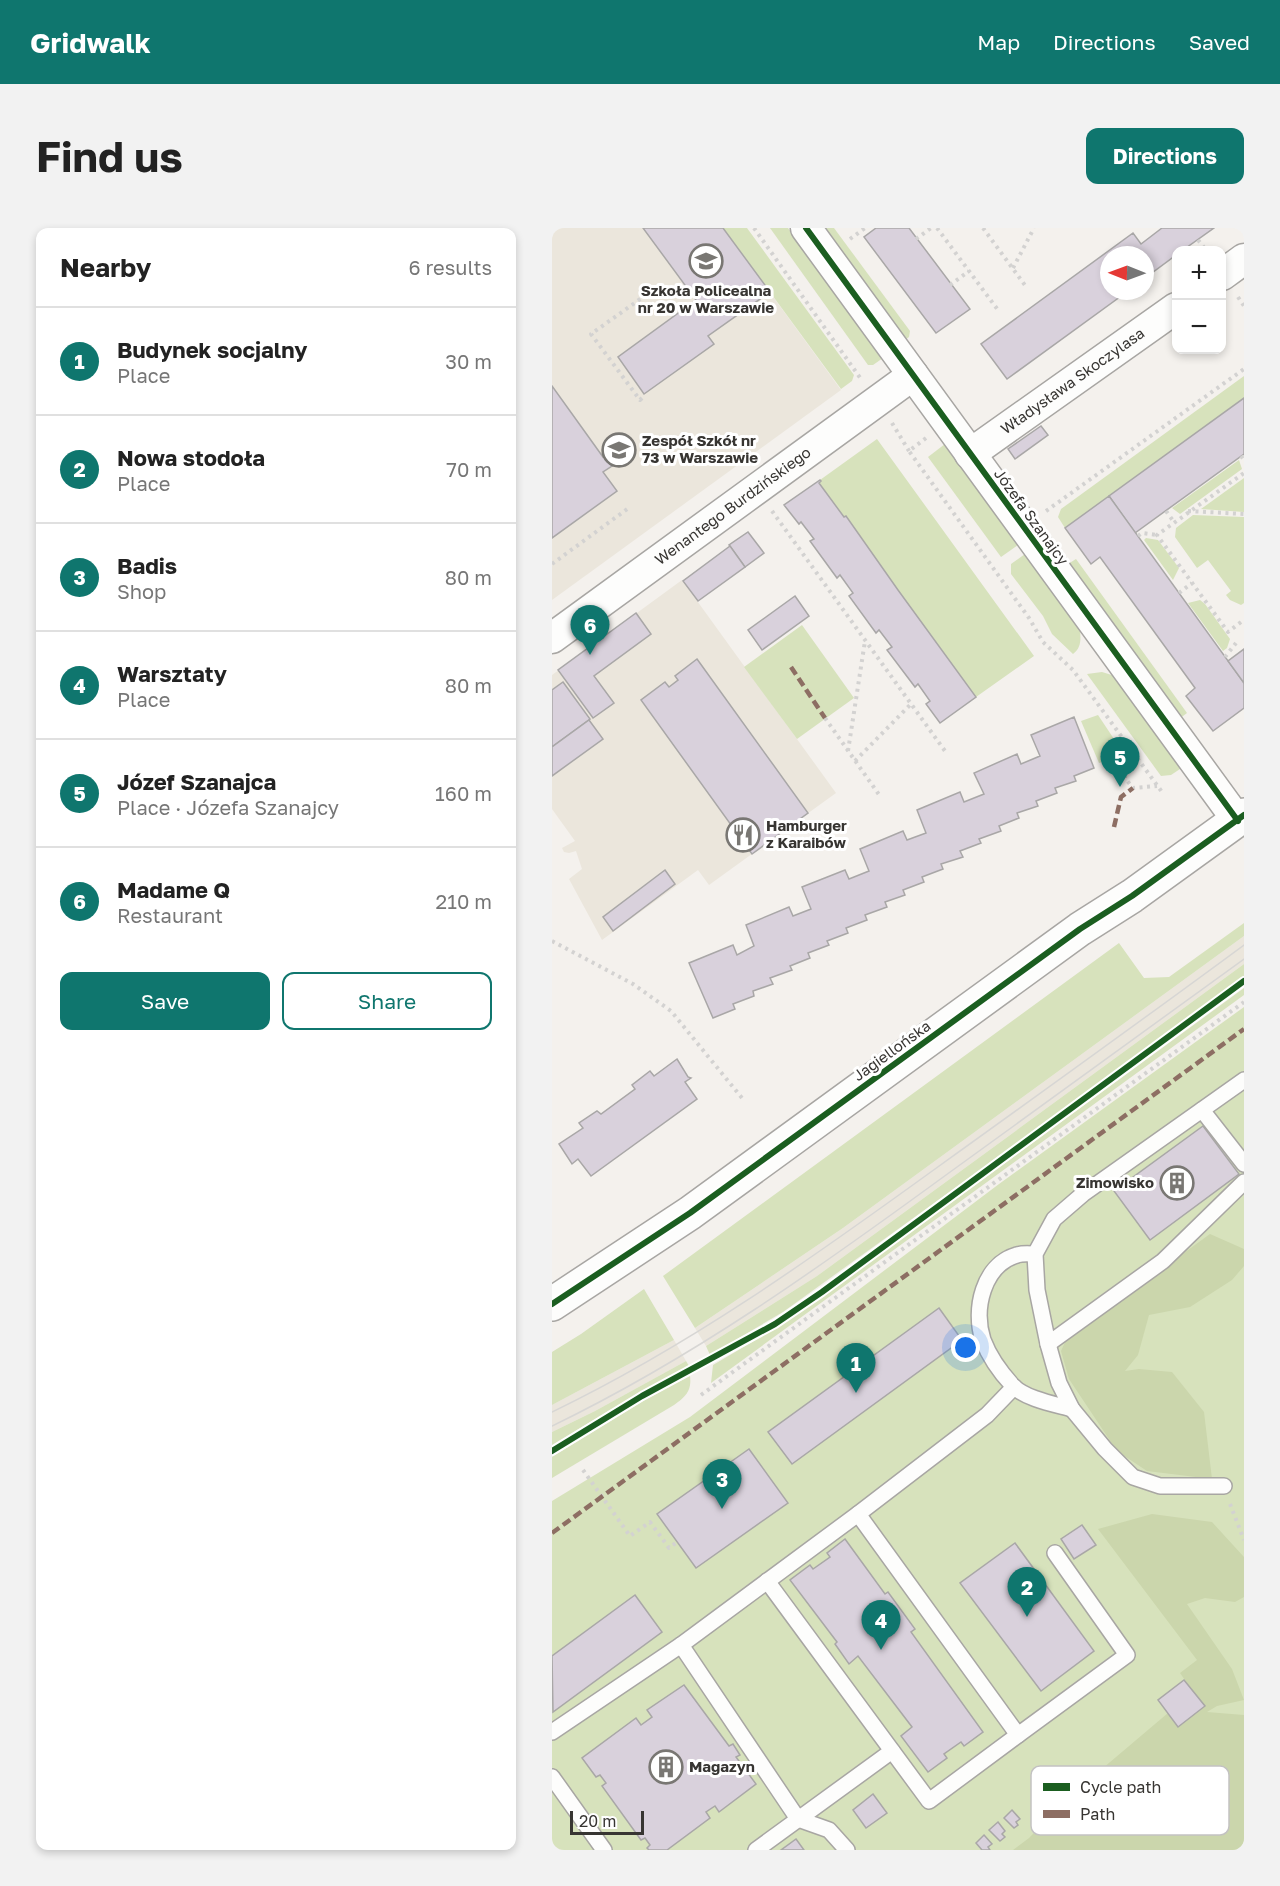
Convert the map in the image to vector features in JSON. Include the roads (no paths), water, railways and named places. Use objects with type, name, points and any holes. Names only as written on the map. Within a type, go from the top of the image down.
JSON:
[{"type":"street","name":"Józefa Szanajcy","points":[[806,228],[970,454],[1241,818]]},
{"type":"street","points":[[1226,272],[1244,259]]},
{"type":"street","name":"Władysława Skoczylasa","points":[[970,454],[1172,311]]},
{"type":"street","name":"Wenantego Burdzińskiego","points":[[552,638],[913,375]]},
{"type":"street","name":"Jagiellońska","points":[[552,1304],[690,1212],[1080,929],[1132,896],[1241,818]]},
{"type":"street","name":"Jagiellońska","points":[[552,1287],[600,1273]]},
{"type":"lane","points":[[1224,1486],[1160,1486],[1133,1477],[1105,1449],[1072,1409],[1059,1383],[1048,1344],[1037,1290],[1035,1254],[1054,1219],[1076,1200],[1244,1080]]},
{"type":"lane","points":[[1202,1110],[1244,1164]]},
{"type":"lane","points":[[1048,1344],[1163,1261],[1244,1182]]},
{"type":"lane","points":[[1035,1254],[1018,1254],[1003,1262],[992,1273],[982,1294],[979,1317],[983,1338],[991,1357],[1014,1387],[1044,1402],[1072,1409]]},
{"type":"lane","points":[[552,1732],[681,1645],[858,1514],[987,1416],[1014,1387]]},
{"type":"lane","points":[[858,1514],[1018,1735]]},
{"type":"lane","points":[[767,1581],[929,1802],[1127,1655],[1055,1553]]},
{"type":"lane","points":[[681,1645],[798,1819],[829,1830],[847,1850]]},
{"type":"lane","points":[[756,1850],[892,1751]]},
{"type":"lane","points":[[552,1777],[604,1850]]},
{"type":"tram line","points":[[552,1412],[652,1359],[796,1268],[1244,945]]},
{"type":"tram line","points":[[552,1426],[655,1371],[803,1277],[1244,959]]},
{"type":"place","name":"Szkoła Policealna nr 20 w Warszawie","points":[[706,261]]},
{"type":"place","name":"Zespół Szkół nr 73 w Warszawie","points":[[619,450]]},
{"type":"place","name":"Madame Q","points":[[590,655]]},
{"type":"place","name":"Józef Szanajca","points":[[1120,787]]},
{"type":"place","name":"Hamburger z Karaibów","points":[[743,835]]},
{"type":"place","name":"Zimowisko","points":[[1177,1183]]},
{"type":"place","name":"Budynek socjalny","points":[[856,1393]]},
{"type":"place","name":"Badis","points":[[722,1509]]},
{"type":"place","name":"Nowa stodoła","points":[[1027,1617]]},
{"type":"place","name":"Warsztaty","points":[[881,1650]]},
{"type":"place","name":"Magazyn","points":[[666,1767]]}]
